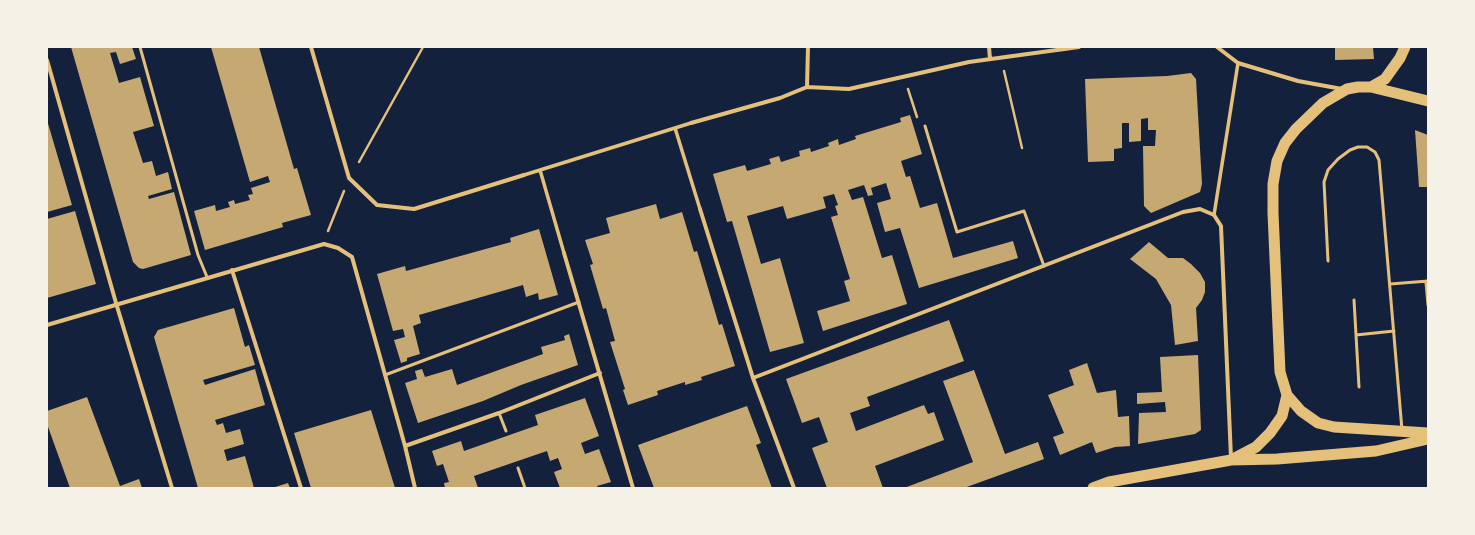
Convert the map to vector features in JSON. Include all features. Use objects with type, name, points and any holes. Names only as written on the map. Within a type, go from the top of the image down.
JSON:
[{"type":"highway","points":[[1371,87],[1385,79],[1400,58],[1405,47]]},
{"type":"highway","points":[[1428,101],[1371,87],[1347,89],[1323,103],[1296,129],[1285,143],[1277,161],[1273,184],[1280,372],[1287,395],[1301,411],[1318,423],[1351,429],[1428,433]]},
{"type":"highway","points":[[1231,460],[1256,447],[1270,433],[1282,416],[1287,395]]},
{"type":"highway","points":[[1093,488],[1109,482],[1231,460],[1277,459],[1376,451],[1428,439]]},
{"type":"street","points":[[311,47],[349,178],[377,205],[414,209],[691,123],[780,98],[808,87],[849,89],[969,62],[1079,47]]},
{"type":"street","points":[[808,47],[808,87]]},
{"type":"street","points":[[989,47],[990,59]]},
{"type":"street","points":[[1217,47],[1238,63],[1298,81],[1347,89]]},
{"type":"street","points":[[47,60],[116,303],[172,488]]},
{"type":"street","points":[[1214,215],[1238,63]]},
{"type":"street","points":[[675,128],[753,378],[794,488]]},
{"type":"street","points":[[540,170],[633,488]]},
{"type":"street","points":[[753,378],[1183,212],[1200,209],[1214,215],[1221,226],[1231,460]]},
{"type":"street","points":[[47,325],[116,303],[324,244],[338,248],[352,257],[405,446],[415,488]]},
{"type":"street","points":[[232,270],[301,488]]},
{"type":"street","points":[[405,446],[499,413],[600,373]]},
{"type":"lane","points":[[140,47],[198,255],[207,277]]},
{"type":"lane","points":[[925,126],[957,232],[1024,212],[1044,266]]},
{"type":"lane","points":[[1328,261],[1324,182],[1328,170],[1338,159],[1350,150],[1358,147],[1367,147],[1375,152],[1378,160],[1402,431]]},
{"type":"lane","points":[[1390,284],[1427,281],[1428,306]]},
{"type":"lane","points":[[1354,300],[1359,387]]},
{"type":"lane","points":[[385,375],[579,302]]},
{"type":"lane","points":[[1356,336],[1394,331]]},
{"type":"lane","points":[[499,413],[506,431]]},
{"type":"lane","points":[[518,468],[525,488]]},
{"type":"path","points":[[324,244],[349,178],[423,47]]},
{"type":"path","points":[[1002,57],[1022,148]]},
{"type":"path","points":[[903,77],[919,120],[925,126]]},
{"type":"building","points":[[71,47],[132,47],[136,59],[120,64],[116,52],[110,53],[119,83],[140,77],[154,126],[133,132],[143,163],[152,161],[156,176],[168,172],[172,189],[148,196],[149,199],[174,192],[191,255],[143,269],[139,268],[133,262]]},
{"type":"building","points":[[211,47],[259,47],[294,169],[297,168],[311,215],[282,223],[283,227],[205,250],[194,211],[215,205],[216,211],[230,207],[228,202],[234,200],[235,204],[250,200],[248,195],[253,194],[251,188],[270,182],[268,176],[250,182]]},
{"type":"building","points":[[1335,47],[1373,47],[1374,59],[1335,60]]},
{"type":"building","points":[[1191,73],[1196,79],[1202,184],[1200,192],[1151,213],[1144,206],[1143,146],[1155,146],[1156,130],[1148,130],[1148,118],[1141,119],[1141,141],[1129,142],[1129,123],[1122,123],[1122,148],[1114,149],[1114,161],[1088,162],[1085,79],[1167,76]]},
{"type":"building","points":[[910,115],[922,154],[901,161],[906,177],[910,176],[920,208],[937,203],[953,258],[1013,241],[1018,258],[919,288],[900,228],[885,232],[877,203],[891,199],[886,183],[871,188],[873,195],[868,196],[864,185],[848,190],[852,200],[863,197],[882,258],[892,255],[907,304],[823,331],[817,311],[850,301],[844,281],[850,279],[831,217],[838,215],[835,206],[838,205],[834,194],[823,197],[826,208],[787,219],[783,206],[747,216],[761,264],[780,258],[804,343],[770,352],[732,221],[727,222],[713,174],[745,165],[747,171],[771,164],[769,159],[779,156],[781,162],[800,156],[799,151],[810,148],[811,152],[829,146],[828,143],[838,139],[839,145],[856,139],[855,136],[901,122],[900,118]]},
{"type":"building","points":[[47,120],[72,205],[47,212]]},
{"type":"building","points":[[1415,130],[1428,135],[1428,187],[1419,187]]},
{"type":"building","points":[[656,204],[660,219],[682,212],[694,252],[697,251],[719,325],[722,324],[735,366],[701,377],[702,380],[685,385],[685,382],[657,391],[658,395],[628,405],[623,390],[625,389],[610,342],[615,341],[606,308],[603,309],[590,265],[593,264],[585,240],[610,233],[606,218]]},
{"type":"building","points":[[75,211],[96,284],[47,298],[47,219]]},
{"type":"building","points":[[539,229],[558,295],[539,300],[538,293],[526,297],[523,285],[419,315],[421,323],[413,326],[420,354],[407,358],[407,361],[401,363],[394,340],[405,337],[403,329],[393,331],[377,274],[405,266],[406,271],[511,242],[510,238]]},
{"type":"building","points":[[1149,242],[1168,258],[1183,258],[1200,273],[1205,282],[1205,292],[1202,300],[1196,308],[1198,341],[1175,345],[1171,305],[1156,279],[1130,259]]},
{"type":"building","points":[[234,308],[245,347],[249,345],[255,365],[203,380],[205,385],[255,369],[265,405],[215,420],[217,425],[223,423],[226,433],[240,429],[244,444],[224,450],[227,461],[245,456],[254,488],[198,488],[154,337],[158,330]]},
{"type":"building","points":[[949,320],[964,361],[867,397],[870,406],[850,413],[856,431],[924,405],[928,414],[934,412],[944,440],[875,466],[883,488],[827,488],[812,448],[828,442],[819,417],[802,423],[786,379]]},
{"type":"building","points":[[569,334],[578,365],[521,385],[483,401],[418,423],[405,383],[417,379],[415,371],[422,369],[425,377],[452,369],[457,385],[543,354],[541,347],[565,340],[564,336]]},
{"type":"building","points":[[1198,355],[1201,430],[1195,434],[1138,444],[1139,413],[1166,412],[1165,402],[1137,404],[1137,393],[1162,392],[1160,357]]},
{"type":"building","points":[[1087,363],[1097,393],[1116,390],[1118,417],[1129,416],[1130,446],[1115,447],[1096,453],[1092,442],[1060,455],[1053,437],[1064,433],[1048,395],[1074,385],[1069,370]]},
{"type":"building","points":[[974,370],[1005,454],[1038,442],[1044,459],[964,488],[904,488],[973,462],[943,381]]},
{"type":"building","points":[[87,397],[120,486],[139,479],[142,488],[70,488],[47,424],[47,411]]},
{"type":"building","points":[[585,398],[599,436],[581,443],[585,454],[599,449],[611,482],[597,486],[598,488],[560,488],[554,472],[562,469],[558,458],[550,461],[547,451],[474,476],[478,488],[445,488],[444,483],[449,482],[443,464],[437,466],[432,451],[461,441],[464,451],[538,425],[535,415]]},
{"type":"building","points":[[747,406],[761,443],[756,445],[772,488],[654,488],[638,445]]},
{"type":"building","points":[[371,410],[395,488],[311,488],[294,433]]},
{"type":"building","points":[[288,483],[290,488],[272,488]]}]
